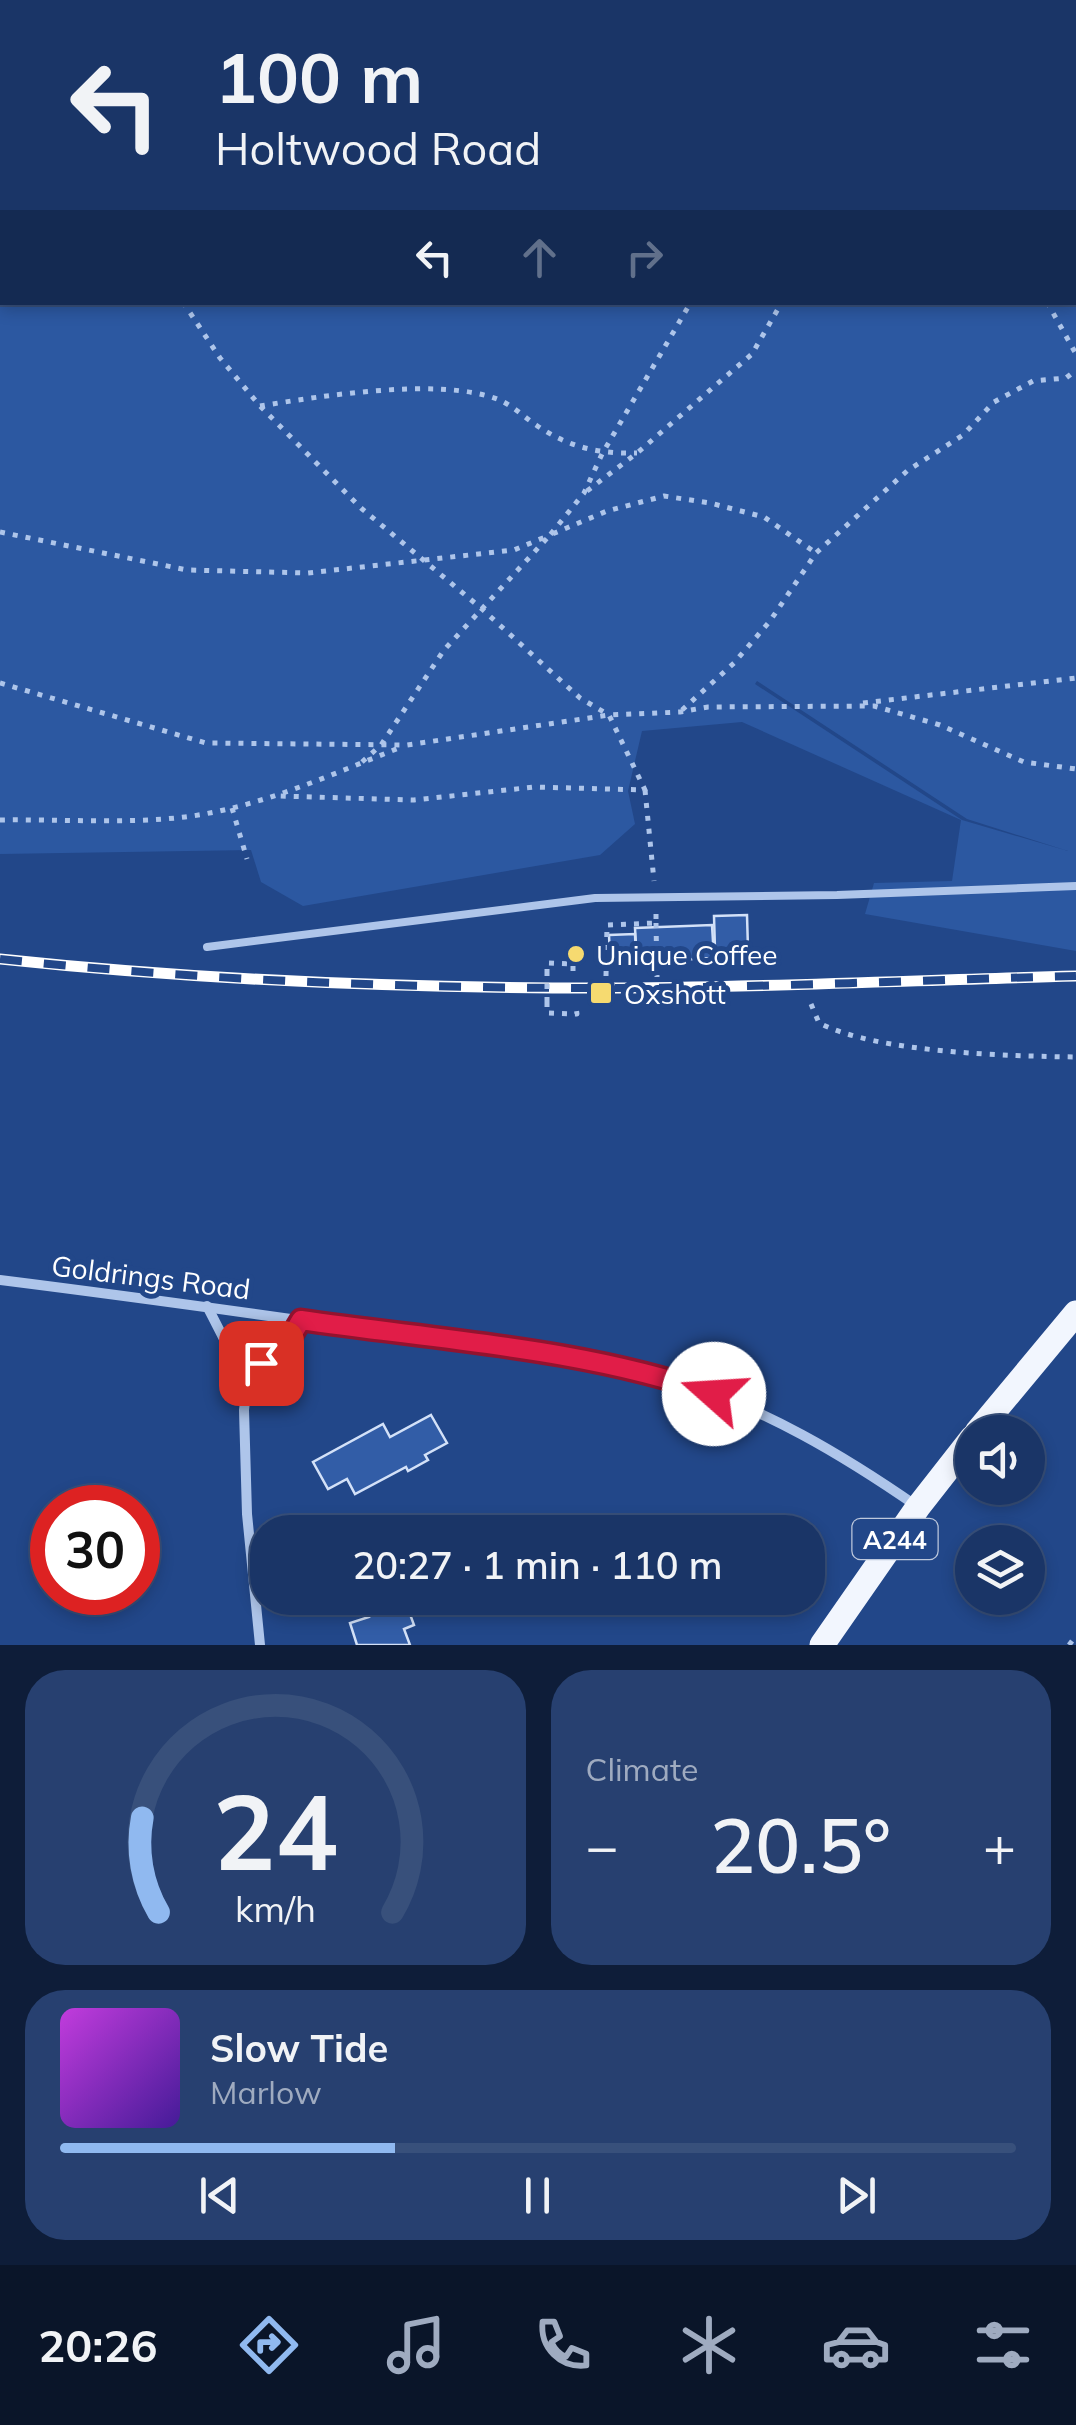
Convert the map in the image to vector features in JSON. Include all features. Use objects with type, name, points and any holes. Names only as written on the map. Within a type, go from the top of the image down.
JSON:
[{"type":"main road","name":"A244","points":[[992,1415],[1076,1313]]},
{"type":"main road","name":"A244","points":[[822,1645],[955,1461]]},
{"type":"street","name":"Goldrings Road","points":[[0,1280],[599,1361],[674,1380],[765,1416],[852,1461],[918,1508]]},
{"type":"street","points":[[207,1306],[247,1384]]},
{"type":"street","points":[[260,1645],[247,1514],[247,1384],[301,1320]]},
{"type":"lane","points":[[207,947],[595,898],[837,895],[1076,886]]},
{"type":"path","points":[[185,305],[220,358],[260,406],[362,508],[580,698],[609,715],[645,790],[656,897],[658,976]]},
{"type":"path","points":[[584,493],[602,454],[689,305]]},
{"type":"path","points":[[362,762],[381,745],[444,650],[584,493],[752,354],[780,305]]},
{"type":"path","points":[[1049,305],[1076,354]]},
{"type":"path","points":[[680,712],[734,663],[770,621],[816,553],[906,472],[963,435],[994,402],[1034,381],[1066,378],[1076,370]]},
{"type":"path","points":[[260,406],[388,390],[468,392],[500,400],[564,442],[602,454],[637,453]]},
{"type":"path","points":[[0,532],[188,570],[308,573],[514,550],[607,511],[664,496],[764,517],[816,553]]},
{"type":"path","points":[[840,706],[1076,678]]},
{"type":"path","points":[[0,683],[206,743],[406,745],[609,715],[708,707],[874,706],[940,725],[1024,762],[1076,768]]},
{"type":"path","points":[[0,820],[183,817],[232,808],[278,796],[406,745]]},
{"type":"path","points":[[278,796],[414,800],[534,787],[645,790]]},
{"type":"path","points":[[232,808],[247,859]]},
{"type":"path","points":[[606,976],[607,925],[656,923]]},
{"type":"path","points":[[573,973],[573,964],[547,964],[547,1013],[577,1010]]},
{"type":"path","points":[[811,1004],[819,1022],[838,1032],[921,1048],[1076,1057]]},
{"type":"path","points":[[1069,1645],[1076,1636]]},
{"type":"shaded area","points":[[0,305],[1076,305],[1076,951],[865,914],[874,883],[952,881],[961,820],[742,722],[642,731],[628,791],[635,824],[600,855],[303,906],[261,882],[251,850],[0,854]],"holes":[[[757,681],[967,819],[1068,851],[962,820],[755,684]]]},
{"type":"building","points":[[747,915],[748,949],[715,950],[714,916]]},
{"type":"building","name":"Oxshott","points":[[712,925],[714,958],[637,962],[635,928]]},
{"type":"building","points":[[635,934],[636,958],[610,958],[609,935]]},
{"type":"building","points":[[431,1415],[447,1443],[425,1455],[428,1460],[355,1494],[347,1479],[328,1489],[313,1462],[383,1424],[390,1437]]},
{"type":"building","points":[[410,1615],[414,1625],[404,1629],[410,1645],[357,1645],[350,1623],[369,1617]]},
{"type":"railway","points":[[0,959],[224,977],[523,988],[717,987],[1076,976]]},
{"type":"place","name":"Unique Coffee","points":[[576,954]]},
{"type":"place","name":"Oxshott","points":[[601,993]]},
{"type":"route","points":[[261,1363],[292,1335],[301,1320],[599,1361],[714,1394]]}]
